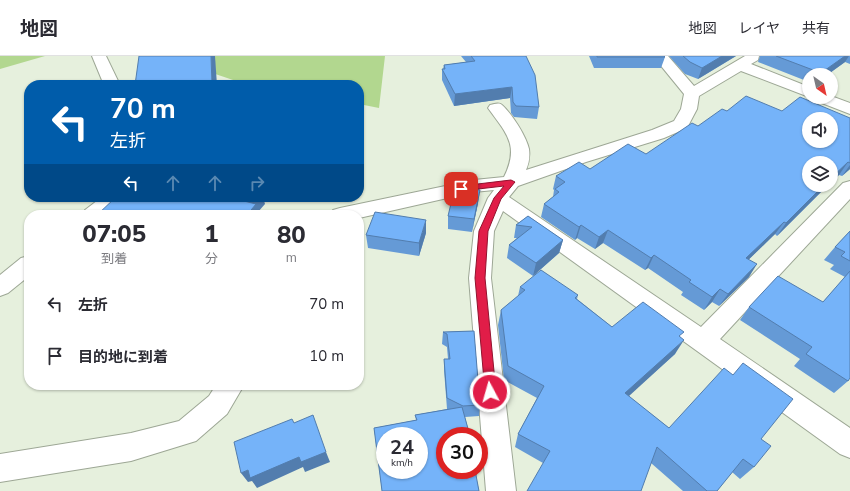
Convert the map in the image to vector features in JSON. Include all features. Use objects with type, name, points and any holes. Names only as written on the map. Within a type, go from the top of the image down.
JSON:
[{"type":"street","points":[[99,56],[110,80]]},
{"type":"street","points":[[660,56],[692,94]]},
{"type":"street","points":[[504,190],[580,158],[658,134],[681,124],[689,109],[692,94],[754,56]]},
{"type":"street","points":[[740,65],[802,89]]},
{"type":"street","points":[[838,104],[850,109]]},
{"type":"street","points":[[496,108],[515,135],[521,148],[520,162],[504,190],[484,231],[480,278],[501,491]]},
{"type":"street","points":[[363,210],[474,186],[504,190],[703,341],[850,444]]},
{"type":"street","points":[[703,341],[850,187]]},
{"type":"street","points":[[98,210],[109,202]]},
{"type":"street","points":[[0,287],[24,268]]},
{"type":"street","points":[[0,468],[131,447],[186,432],[218,405],[228,390]]},
{"type":"green space","points":[[0,56],[45,56],[0,69]]},
{"type":"green space","points":[[162,56],[385,56],[379,108],[364,105],[364,80],[233,80]]},
{"type":"building","points":[[139,56],[211,56],[212,80],[136,80]]},
{"type":"building","points":[[471,56],[526,56],[535,75],[539,107],[516,106],[513,102],[512,87],[455,94],[442,69],[445,69],[444,65],[475,61]]},
{"type":"building","points":[[664,56],[665,57],[597,57]]},
{"type":"building","points":[[683,56],[722,56],[702,68],[690,62]]},
{"type":"building","points":[[776,56],[845,56],[828,68],[808,68]]},
{"type":"building","points":[[746,96],[782,111],[800,97],[802,98],[802,104],[817,104],[836,112],[802,112],[802,148],[838,148],[838,113],[850,118],[850,163],[848,162],[838,171],[838,156],[802,156],[802,192],[817,192],[786,223],[784,222],[746,258],[757,264],[728,294],[720,289],[712,297],[689,282],[691,280],[654,255],[651,258],[608,230],[599,237],[581,225],[579,227],[544,204],[559,192],[555,189],[565,182],[556,176],[579,162],[590,169],[628,144],[646,154],[692,123],[698,126],[722,109],[727,111]]},
{"type":"building","points":[[455,187],[480,190],[474,219],[448,216]]},
{"type":"building","points":[[111,202],[248,202],[256,204],[251,210],[102,210]]},
{"type":"building","points":[[375,212],[426,220],[419,243],[366,235]]},
{"type":"building","points":[[528,216],[563,240],[536,263],[509,245],[532,227],[516,225]]},
{"type":"building","points":[[850,231],[850,261],[841,256],[845,252],[835,247]]},
{"type":"building","points":[[541,270],[578,295],[575,298],[612,327],[643,302],[684,332],[679,336],[684,340],[625,393],[669,428],[724,368],[733,375],[743,363],[793,399],[761,439],[771,446],[754,467],[743,459],[717,491],[707,491],[657,447],[641,491],[527,491],[550,451],[518,434],[544,386],[508,366],[501,310],[525,290],[520,287]]},
{"type":"building","points":[[850,271],[850,378],[848,381],[806,354],[812,347],[749,307],[778,276],[823,302]]},
{"type":"building","points":[[474,331],[480,405],[463,406],[447,398],[444,359],[450,359],[447,334],[443,332]]},
{"type":"building","points":[[462,407],[468,427],[436,427],[436,479],[477,479],[479,491],[382,491],[380,479],[428,479],[428,427],[379,427],[417,420],[415,415]]},
{"type":"building","points":[[313,415],[326,452],[301,462],[299,457],[250,478],[248,470],[241,473],[234,442],[292,419],[294,423]]},
{"type":"building","points":[[374,428],[376,428],[376,444]]},
{"type":"route","points":[[461,189],[511,182],[498,198],[484,231],[480,278],[490,392]]}]
